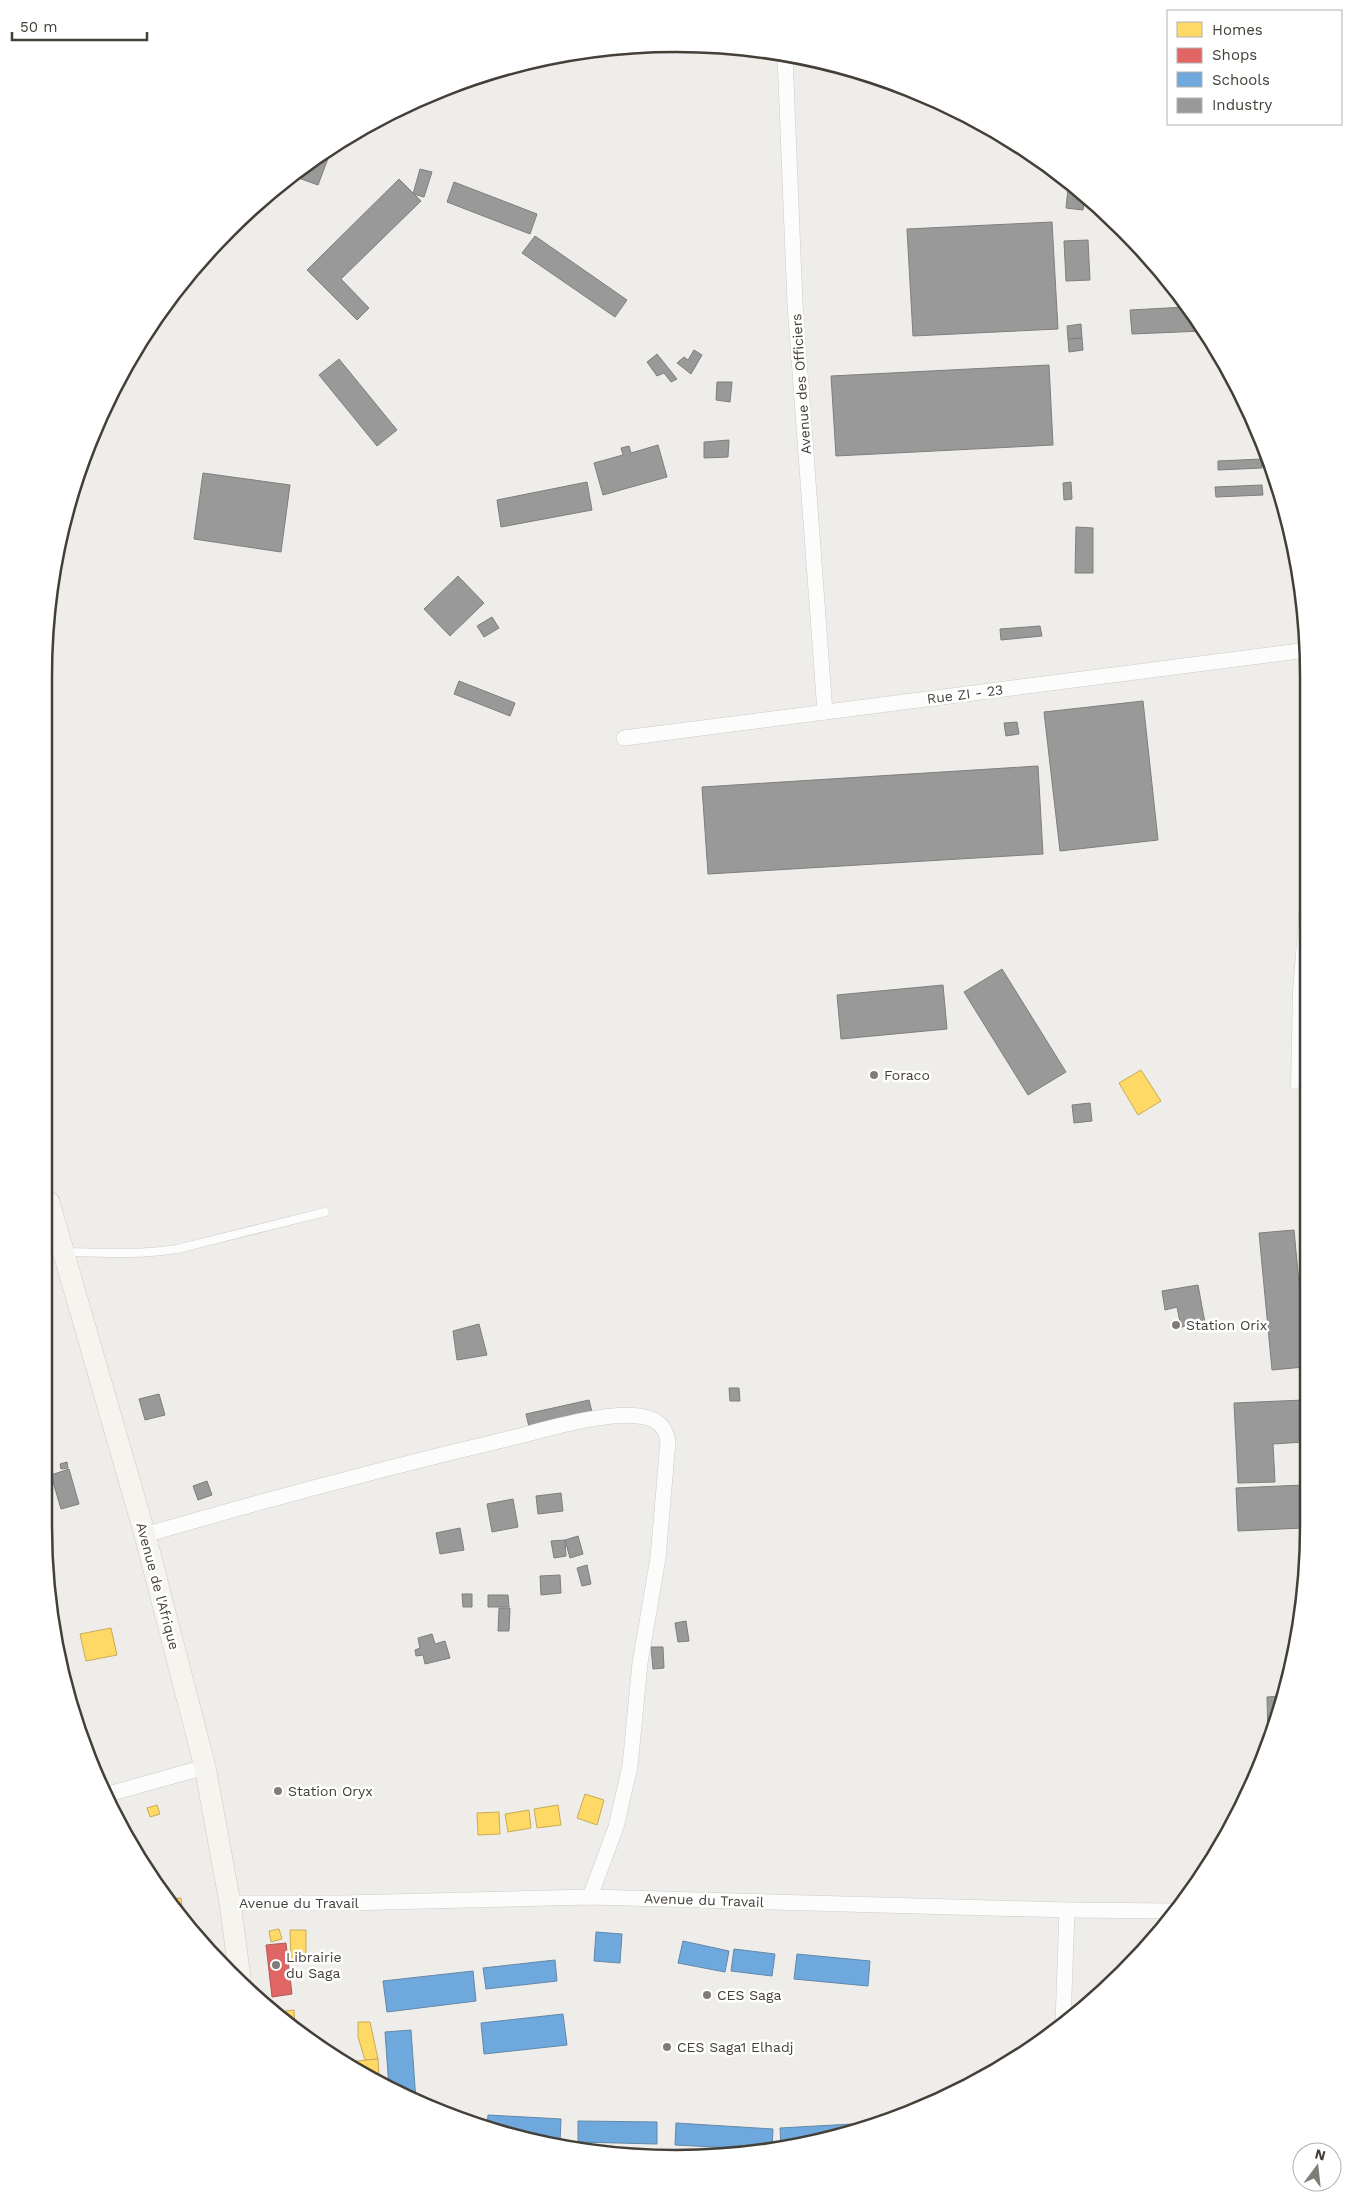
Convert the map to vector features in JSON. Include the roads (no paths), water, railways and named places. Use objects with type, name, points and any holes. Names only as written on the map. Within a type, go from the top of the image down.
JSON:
[{"type":"main road","name":"Avenue de l'Afrique","points":[[53,1215],[145,1535],[205,1767],[230,1903],[239,1971]]},
{"type":"street","name":"Avenue des Officiers","points":[[785,62],[795,304],[825,712]]},
{"type":"street","name":"Rue ZI - 23","points":[[624,738],[1299,651]]},
{"type":"street","points":[[145,1535],[286,1494],[567,1424],[618,1416],[642,1416],[656,1420],[665,1429],[668,1441],[658,1558],[640,1663],[630,1766],[616,1828],[590,1897]]},
{"type":"street","points":[[113,1793],[205,1767]]},
{"type":"street","name":"Avenue du Travail","points":[[230,1903],[345,1903],[590,1897],[1067,1910],[1167,1911]]},
{"type":"street","points":[[1063,2015],[1067,1910]]},
{"type":"lane","points":[[1295,1085],[1297,991],[1300,954]]},
{"type":"lane","points":[[64,1252],[153,1253],[177,1249],[325,1212]]},
{"type":"place","name":"Foraco","points":[[874,1075]]},
{"type":"place","name":"Station Orix","points":[[1176,1325]]},
{"type":"place","name":"Station Oryx","points":[[278,1791]]},
{"type":"place","name":"Librairie du Saga","points":[[276,1965]]},
{"type":"place","name":"CES Saga","points":[[707,1995]]},
{"type":"place","name":"CES Saga1 Elhadj","points":[[667,2047]]}]
